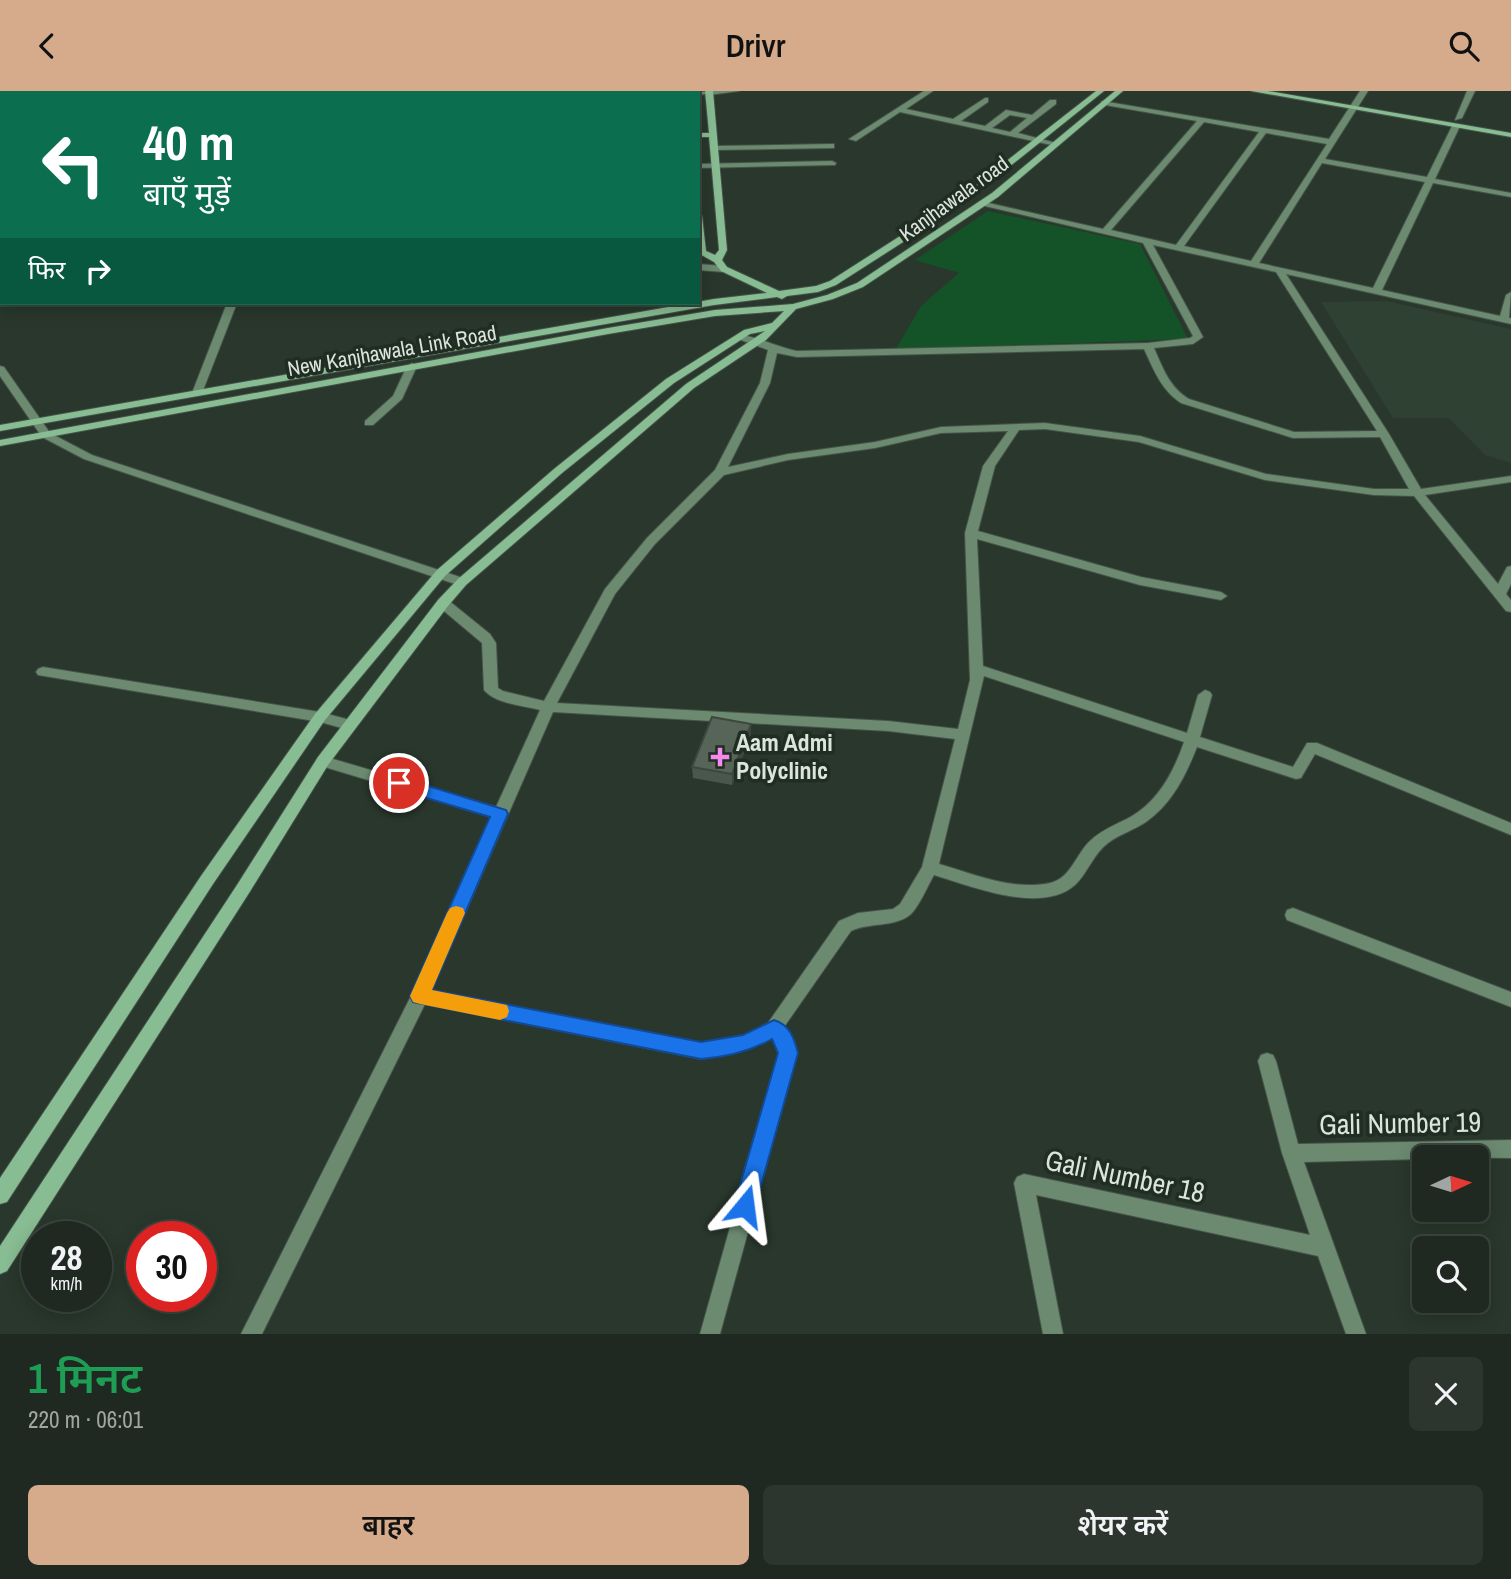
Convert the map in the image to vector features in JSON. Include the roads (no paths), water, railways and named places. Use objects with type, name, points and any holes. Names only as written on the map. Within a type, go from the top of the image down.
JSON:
[{"type":"main road","name":"Kanjhawala road","points":[[781,295],[818,289],[832,283],[961,201],[1100,91]]},
{"type":"main road","name":"Kanjhawala road","points":[[793,307],[860,285],[980,205],[1119,91]]},
{"type":"main road","points":[[1255,91],[1355,104],[1457,122],[1511,135]]},
{"type":"main road","points":[[1298,91],[1355,104]]},
{"type":"main road","points":[[709,92],[723,250],[717,260]]},
{"type":"main road","points":[[1457,122],[1511,127]]},
{"type":"main road","points":[[700,135],[713,135]]},
{"type":"main road","points":[[0,1195],[207,880],[320,717],[441,573],[558,471],[670,381],[748,340],[763,338],[793,307],[781,295],[724,269],[717,260],[702,252],[700,234]]},
{"type":"main road","name":"New Kanjhawala Link Road","points":[[700,304],[781,295]]},
{"type":"main road","name":"New Kanjhawala Link Road","points":[[0,428],[697,305]]},
{"type":"main road","name":"New Kanjhawala Link Road","points":[[0,443],[715,313],[793,307]]},
{"type":"main road","points":[[0,1264],[323,761],[443,603],[462,582],[690,386],[748,340]]},
{"type":"main road","points":[[348,682],[376,688]]},
{"type":"street","points":[[709,92],[735,91]]},
{"type":"street","points":[[853,139],[929,91]]},
{"type":"street","points":[[1254,265],[1364,91]]},
{"type":"street","points":[[1377,292],[1471,91]]},
{"type":"street","points":[[956,121],[985,100]]},
{"type":"street","points":[[1012,134],[1053,102]]},
{"type":"street","points":[[1105,103],[1331,142]]},
{"type":"street","points":[[900,110],[1056,144]]},
{"type":"street","points":[[987,128],[1009,112],[1032,117]]},
{"type":"street","points":[[1105,232],[1202,120]]},
{"type":"street","points":[[1178,248],[1264,131]]},
{"type":"street","points":[[714,148],[831,146]]},
{"type":"street","points":[[1320,160],[1511,195]]},
{"type":"street","points":[[700,166],[832,163]]},
{"type":"street","points":[[980,205],[1507,321],[1511,296]]},
{"type":"street","points":[[748,340],[773,349],[797,353],[1185,344],[1198,337],[1147,241]]},
{"type":"street","points":[[700,267],[724,269]]},
{"type":"street","points":[[1279,270],[1384,434],[1417,493],[1507,603]]},
{"type":"street","points":[[197,393],[231,305]]},
{"type":"street","points":[[1148,346],[1166,387],[1185,401],[1293,435],[1384,434]]},
{"type":"street","points":[[251,1334],[420,996],[548,706],[609,592],[651,541],[720,472],[765,383],[773,349]]},
{"type":"street","points":[[369,423],[398,397],[412,366]]},
{"type":"street","points":[[0,369],[34,422],[46,435],[88,457],[462,582]]},
{"type":"street","points":[[720,472],[788,457],[875,445],[941,429],[1016,426],[1079,429],[1119,435],[1265,477],[1374,492],[1417,493],[1511,479]]},
{"type":"street","points":[[420,996],[701,1051],[724,1049],[747,1042],[774,1028],[845,926],[858,920],[896,915],[906,909],[930,868],[977,680],[971,533],[989,466],[1016,426]]},
{"type":"street","points":[[971,533],[1140,581],[1221,596]]},
{"type":"street","points":[[1507,603],[1511,570]]},
{"type":"street","points":[[443,603],[489,643],[491,690],[499,695],[548,706],[888,726],[964,735]]},
{"type":"street","points":[[977,669],[1296,773],[1312,747],[1511,829]]},
{"type":"street","points":[[43,672],[320,717],[349,725]]},
{"type":"street","points":[[930,868],[1006,888],[1054,888],[1071,881],[1099,841],[1142,817],[1160,802],[1194,740],[1205,695]]},
{"type":"street","points":[[323,761],[500,814]]},
{"type":"street","points":[[1293,915],[1511,1000]]},
{"type":"street","points":[[710,1334],[788,1053],[788,1045],[774,1028]]},
{"type":"street","points":[[1267,1061],[1291,1153],[1356,1334]]},
{"type":"street","name":"Gali Number 19","points":[[1291,1153],[1511,1149]]},
{"type":"street","name":"Gali Number 18","points":[[1053,1334],[1024,1183],[1323,1247]]},
{"type":"place","name":"Aam Admi Polyclinic","points":[[720,757]]}]
